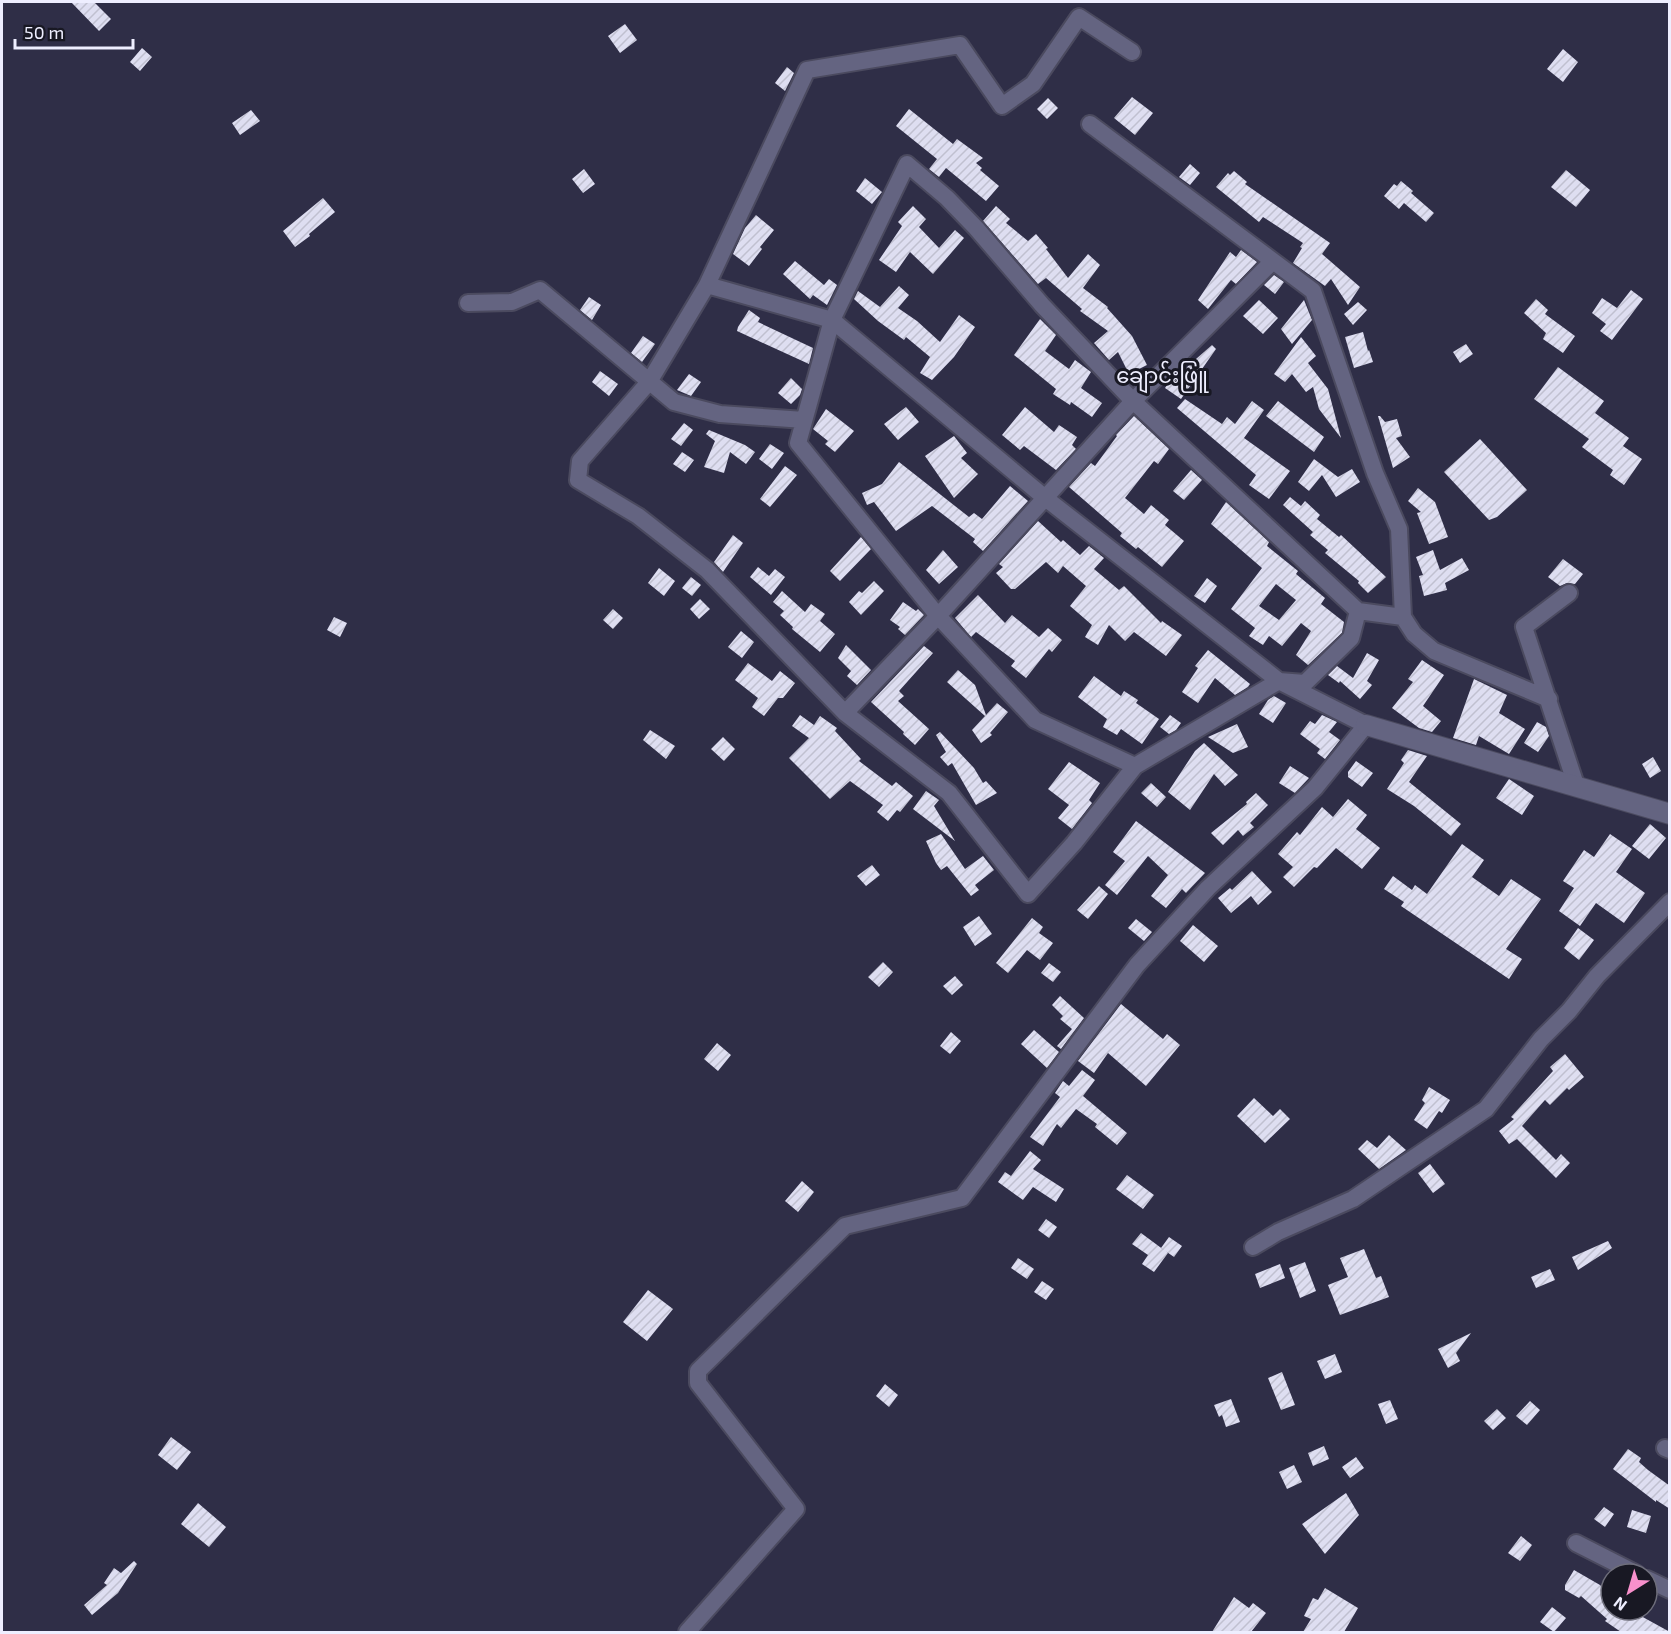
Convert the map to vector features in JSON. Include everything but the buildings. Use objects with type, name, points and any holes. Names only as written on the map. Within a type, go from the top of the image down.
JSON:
[{"type":"street","points":[[1132,52],[1079,17],[1033,84],[1002,106],[960,45],[807,70],[707,285],[649,382],[580,460],[578,480],[638,516],[707,570],[845,713],[949,794],[1028,894],[1074,843],[1135,766],[1279,681],[1305,683],[1351,638],[1358,611]]},
{"type":"street","points":[[1090,124],[1313,291],[1375,473],[1398,529],[1403,617],[1414,634],[1434,651],[1549,699]]},
{"type":"street","points":[[1135,766],[1035,720],[938,616],[798,443],[832,320],[907,164],[947,198],[976,228],[1042,305],[1133,401],[1358,611],[1403,617]]},
{"type":"street","points":[[845,713],[938,616],[1133,401],[1272,262]]},
{"type":"street","points":[[707,285],[832,320],[1044,497],[1279,681],[1366,725],[1670,814]]},
{"type":"street","points":[[468,303],[512,302],[540,290],[674,402],[720,414],[804,420]]},
{"type":"street","points":[[1569,593],[1524,627],[1576,785]]},
{"type":"street","points":[[687,1632],[796,1509],[698,1383],[698,1371],[845,1226],[962,1198],[1137,965],[1208,888],[1315,788],[1366,725]]},
{"type":"street","points":[[1253,1247],[1278,1232],[1353,1199],[1486,1109],[1541,1039],[1569,1011],[1597,976],[1670,902]]},
{"type":"street","points":[[1576,1543],[1613,1562]]},
{"type":"district","name":"ချောင်းဖြူ","points":[[1162,374]]}]
